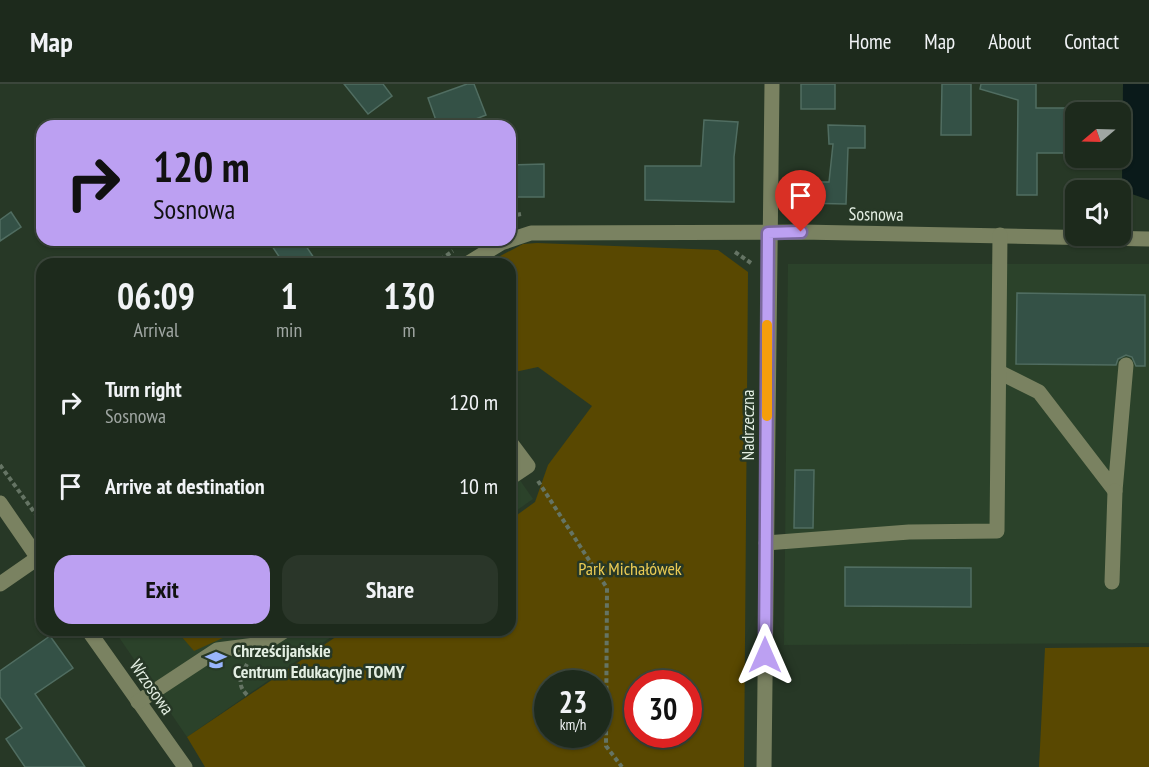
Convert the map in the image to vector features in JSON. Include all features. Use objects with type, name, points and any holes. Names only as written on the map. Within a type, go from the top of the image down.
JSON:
[{"type":"street","name":"Nadrzeczna","points":[[764,767],[768,233],[772,84]]},
{"type":"street","name":"Sosnowa","points":[[516,238],[531,233],[768,233],[1149,239]]},
{"type":"street","points":[[766,543],[909,532],[997,531],[1000,235]]},
{"type":"street","name":"Sosnowa","points":[[477,258],[496,246]]},
{"type":"street","points":[[1112,582],[1115,491],[1126,365]]},
{"type":"street","points":[[999,372],[1039,392],[1115,491]]},
{"type":"street","points":[[516,450],[528,466],[516,474]]},
{"type":"street","points":[[0,503],[36,552]]},
{"type":"street","points":[[0,584],[36,562]]},
{"type":"street","name":"Wrzosowa","points":[[92,636],[185,767]]},
{"type":"street","points":[[138,702],[217,650],[255,645],[277,636]]},
{"type":"path","points":[[0,465],[36,515]]},
{"type":"path","points":[[528,466],[608,588],[606,746],[622,767]]},
{"type":"path","points":[[247,695],[239,679],[255,645]]},
{"type":"shaded area","points":[[1123,84],[1149,84],[1149,200],[1131,194],[1131,180],[1122,180],[1122,168],[1131,168],[1131,102],[1123,102]]},
{"type":"shaded area","points":[[788,264],[1149,264],[1149,643],[784,645]]},
{"type":"shaded area","points":[[516,475],[533,499],[516,511]]},
{"type":"shaded area","name":"Chrześcijańskie Centrum Edukacyjne TOMY","points":[[118,636],[332,636],[187,737]]},
{"type":"green space","name":"Park Michałówek","points":[[537,243],[718,250],[748,272],[744,767],[205,767],[187,737],[337,636],[516,636],[516,516],[535,502],[548,465],[592,406],[538,367],[516,372],[516,258],[496,258],[523,244]]},
{"type":"green space","points":[[181,636],[240,636],[225,637],[194,651]]},
{"type":"green space","points":[[1149,647],[1149,767],[1039,767],[1045,648]]},
{"type":"building","points":[[344,84],[383,84],[392,96],[368,114]]},
{"type":"building","points":[[467,84],[474,84],[486,115],[473,120],[436,120],[428,98]]},
{"type":"building","points":[[801,84],[835,84],[835,109],[801,109]]},
{"type":"building","points":[[942,84],[971,84],[971,135],[941,135]]},
{"type":"building","points":[[981,84],[1036,84],[1036,108],[1065,108],[1065,153],[1037,153],[1037,195],[1017,195],[1018,100],[980,89]]},
{"type":"building","points":[[704,120],[738,122],[734,157],[734,202],[645,200],[645,166],[701,166]]},
{"type":"building","points":[[828,125],[865,126],[865,148],[848,148],[846,204],[801,203],[801,182],[829,182],[833,144],[829,144]]},
{"type":"building","points":[[544,164],[544,197],[516,197],[516,165]]},
{"type":"building","points":[[11,212],[21,227],[0,241],[0,220]]},
{"type":"building","points":[[272,246],[306,246],[314,258],[280,258]]},
{"type":"building","points":[[1017,293],[1145,295],[1145,366],[1136,366],[1132,357],[1126,355],[1118,359],[1116,365],[1016,364]]},
{"type":"building","points":[[795,470],[814,470],[813,528],[794,528]]},
{"type":"building","points":[[845,567],[971,568],[971,607],[845,606]]},
{"type":"building","points":[[50,636],[73,668],[35,694],[85,767],[25,767],[6,739],[22,728],[0,697],[0,671]]},
{"type":"slow traffic","points":[[767,325],[767,416]]},
{"type":"place","name":"Chrześcijańskie Centrum Edukacyjne TOMY","points":[[216,660]]},
{"type":"route","points":[[765,655],[768,233],[801,232]]}]
